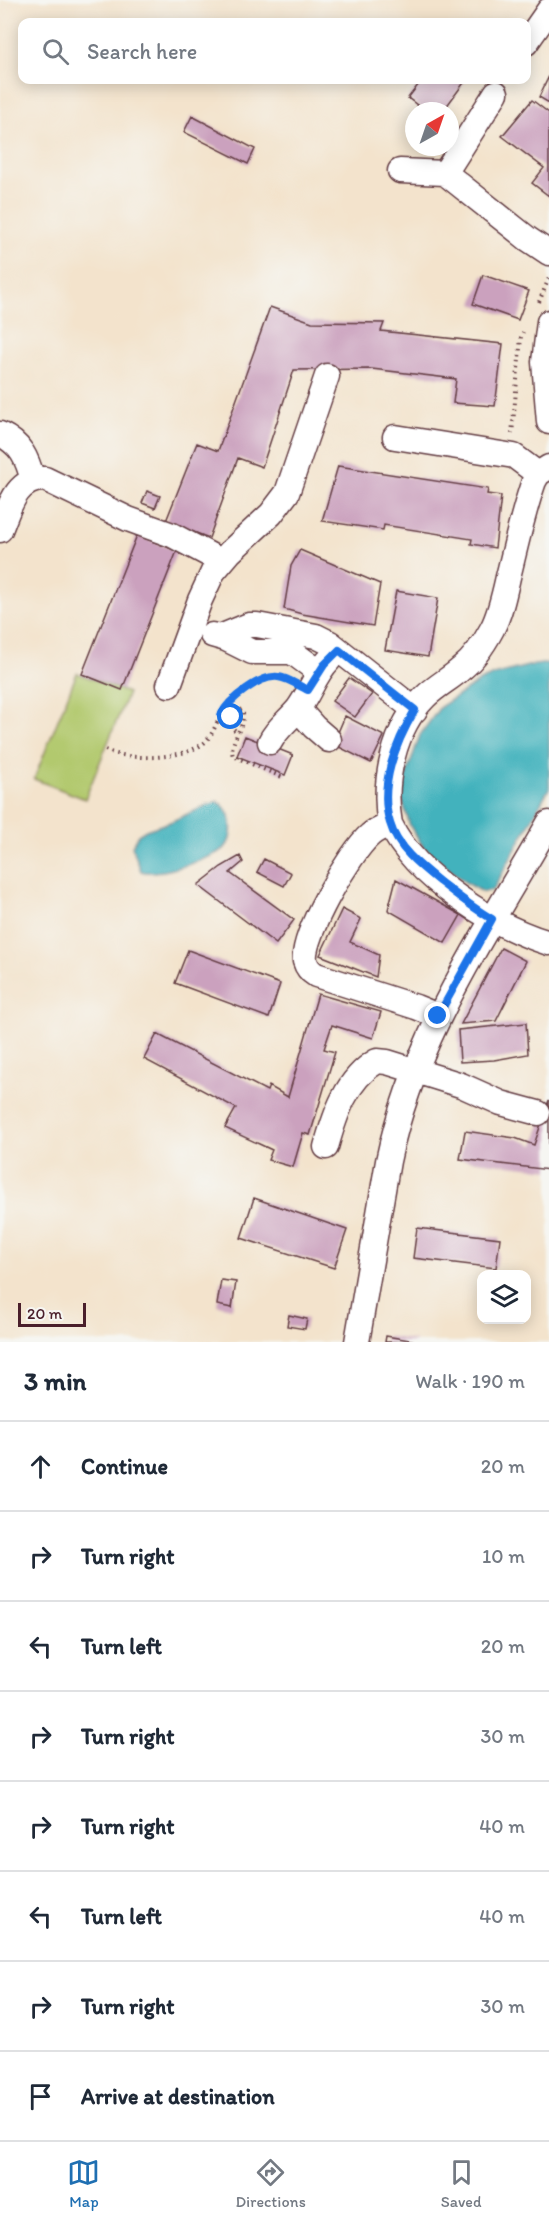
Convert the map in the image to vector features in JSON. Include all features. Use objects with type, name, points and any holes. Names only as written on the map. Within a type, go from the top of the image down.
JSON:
[{"type":"street","points":[[531,36],[549,10]]},
{"type":"street","points":[[445,173],[496,93]]},
{"type":"street","points":[[400,171],[445,173],[549,253]]},
{"type":"street","points":[[549,322],[544,362],[549,422]]},
{"type":"street","points":[[169,685],[207,583],[221,561],[271,514],[287,493],[327,376]]},
{"type":"street","points":[[0,434],[23,451],[33,480]]},
{"type":"street","points":[[395,437],[514,456],[543,471],[531,490],[502,602],[492,628],[483,644],[463,668],[437,687],[415,710],[398,744],[387,783],[386,799],[390,824],[403,847],[418,864],[461,899],[492,919],[519,933],[549,943]]},
{"type":"street","points":[[0,530],[15,496],[26,483],[45,479],[128,519],[180,539],[221,561]]},
{"type":"street","points":[[190,628],[220,637],[249,625],[285,641],[316,636],[339,650],[415,710]]},
{"type":"street","points":[[285,641],[308,691],[314,727],[329,740]]},
{"type":"street","points":[[270,742],[278,728],[339,650]]},
{"type":"street","points":[[357,1342],[378,1212],[394,1132],[414,1071],[438,1016],[549,823]]},
{"type":"street","points":[[390,824],[370,835],[346,865],[310,932],[306,942],[305,962],[316,975],[438,1016]]},
{"type":"street","points":[[326,1147],[342,1100],[373,1063],[382,1061],[461,1085],[501,1103],[538,1113]]},
{"type":"path","points":[[105,750],[130,757],[166,755],[197,747],[209,737],[221,715],[237,695],[272,677],[285,679],[308,691]]},
{"type":"path","points":[[238,733],[230,726],[230,719],[234,713],[242,709],[244,716],[238,733],[231,750],[233,756],[282,777]]},
{"type":"path","points":[[221,715],[230,719]]},
{"type":"green space","points":[[77,673],[128,693],[85,799],[34,779]]},
{"type":"water","points":[[549,663],[549,788],[493,890],[483,892],[465,882],[424,848],[410,826],[400,793],[420,735],[440,707],[480,681],[497,674]]},
{"type":"water","points":[[217,801],[227,810],[231,824],[230,837],[224,849],[207,858],[171,869],[159,872],[141,871],[132,846],[138,835]]},
{"type":"building","points":[[549,76],[549,103],[539,97]]},
{"type":"building","points":[[419,84],[463,84],[450,102],[413,102],[408,98]]},
{"type":"building","points":[[532,100],[549,113],[549,196],[532,183],[544,168],[502,136]]},
{"type":"building","points":[[192,116],[255,149],[248,164],[184,132]]},
{"type":"building","points":[[483,275],[529,291],[518,320],[473,304]]},
{"type":"building","points":[[270,307],[312,322],[384,323],[381,331],[503,344],[495,406],[453,403],[456,379],[372,369],[294,370],[262,467],[238,458],[209,538],[166,521],[197,443],[218,451]]},
{"type":"building","points":[[338,466],[488,489],[487,494],[501,496],[495,548],[471,544],[472,539],[384,525],[383,530],[322,521]]},
{"type":"building","points":[[147,491],[160,496],[155,508],[142,503]]},
{"type":"building","points":[[137,535],[177,551],[122,690],[82,674]]},
{"type":"building","points":[[300,550],[380,584],[373,626],[284,609],[291,566]]},
{"type":"building","points":[[396,591],[438,598],[428,657],[385,650]]},
{"type":"building","points":[[349,678],[372,694],[355,717],[332,701]]},
{"type":"building","points":[[345,716],[384,736],[371,763],[333,744]]},
{"type":"building","points":[[245,736],[293,755],[285,775],[237,756]]},
{"type":"building","points":[[240,856],[243,862],[230,873],[294,920],[276,944],[198,885]]},
{"type":"building","points":[[264,859],[291,873],[284,886],[257,872]]},
{"type":"building","points":[[396,879],[461,915],[445,943],[388,910]]},
{"type":"building","points":[[342,909],[361,919],[350,942],[379,955],[376,977],[320,955]]},
{"type":"building","points":[[501,948],[526,961],[496,1021],[461,1024]]},
{"type":"building","points":[[188,950],[280,984],[269,1018],[175,983]]},
{"type":"building","points":[[318,994],[381,1012],[373,1038],[332,1025],[324,1049],[335,1052],[310,1135],[303,1133],[293,1167],[268,1160],[272,1150],[225,1128],[236,1108],[144,1059],[157,1034],[267,1091],[269,1086],[288,1097]]},
{"type":"building","points":[[526,1023],[528,1054],[494,1060],[460,1062],[458,1030]]},
{"type":"building","points":[[549,1100],[549,1170],[460,1159],[465,1131],[515,1138],[534,1145]]},
{"type":"building","points":[[254,1198],[347,1230],[334,1268],[241,1238]]},
{"type":"building","points":[[417,1228],[500,1238],[496,1268],[413,1258]]},
{"type":"building","points":[[221,1280],[236,1282],[232,1308],[217,1305]]},
{"type":"building","points":[[289,1315],[307,1319],[305,1329],[287,1326]]},
{"type":"building","points":[[386,1336],[415,1341],[415,1342],[385,1342]]},
{"type":"route","points":[[231,717],[230,719],[221,715],[237,695],[272,677],[285,679],[308,690],[324,665],[339,650],[415,710],[398,744],[387,783],[386,799],[390,824],[395,836],[418,864],[461,899],[492,919],[438,1016]]}]
